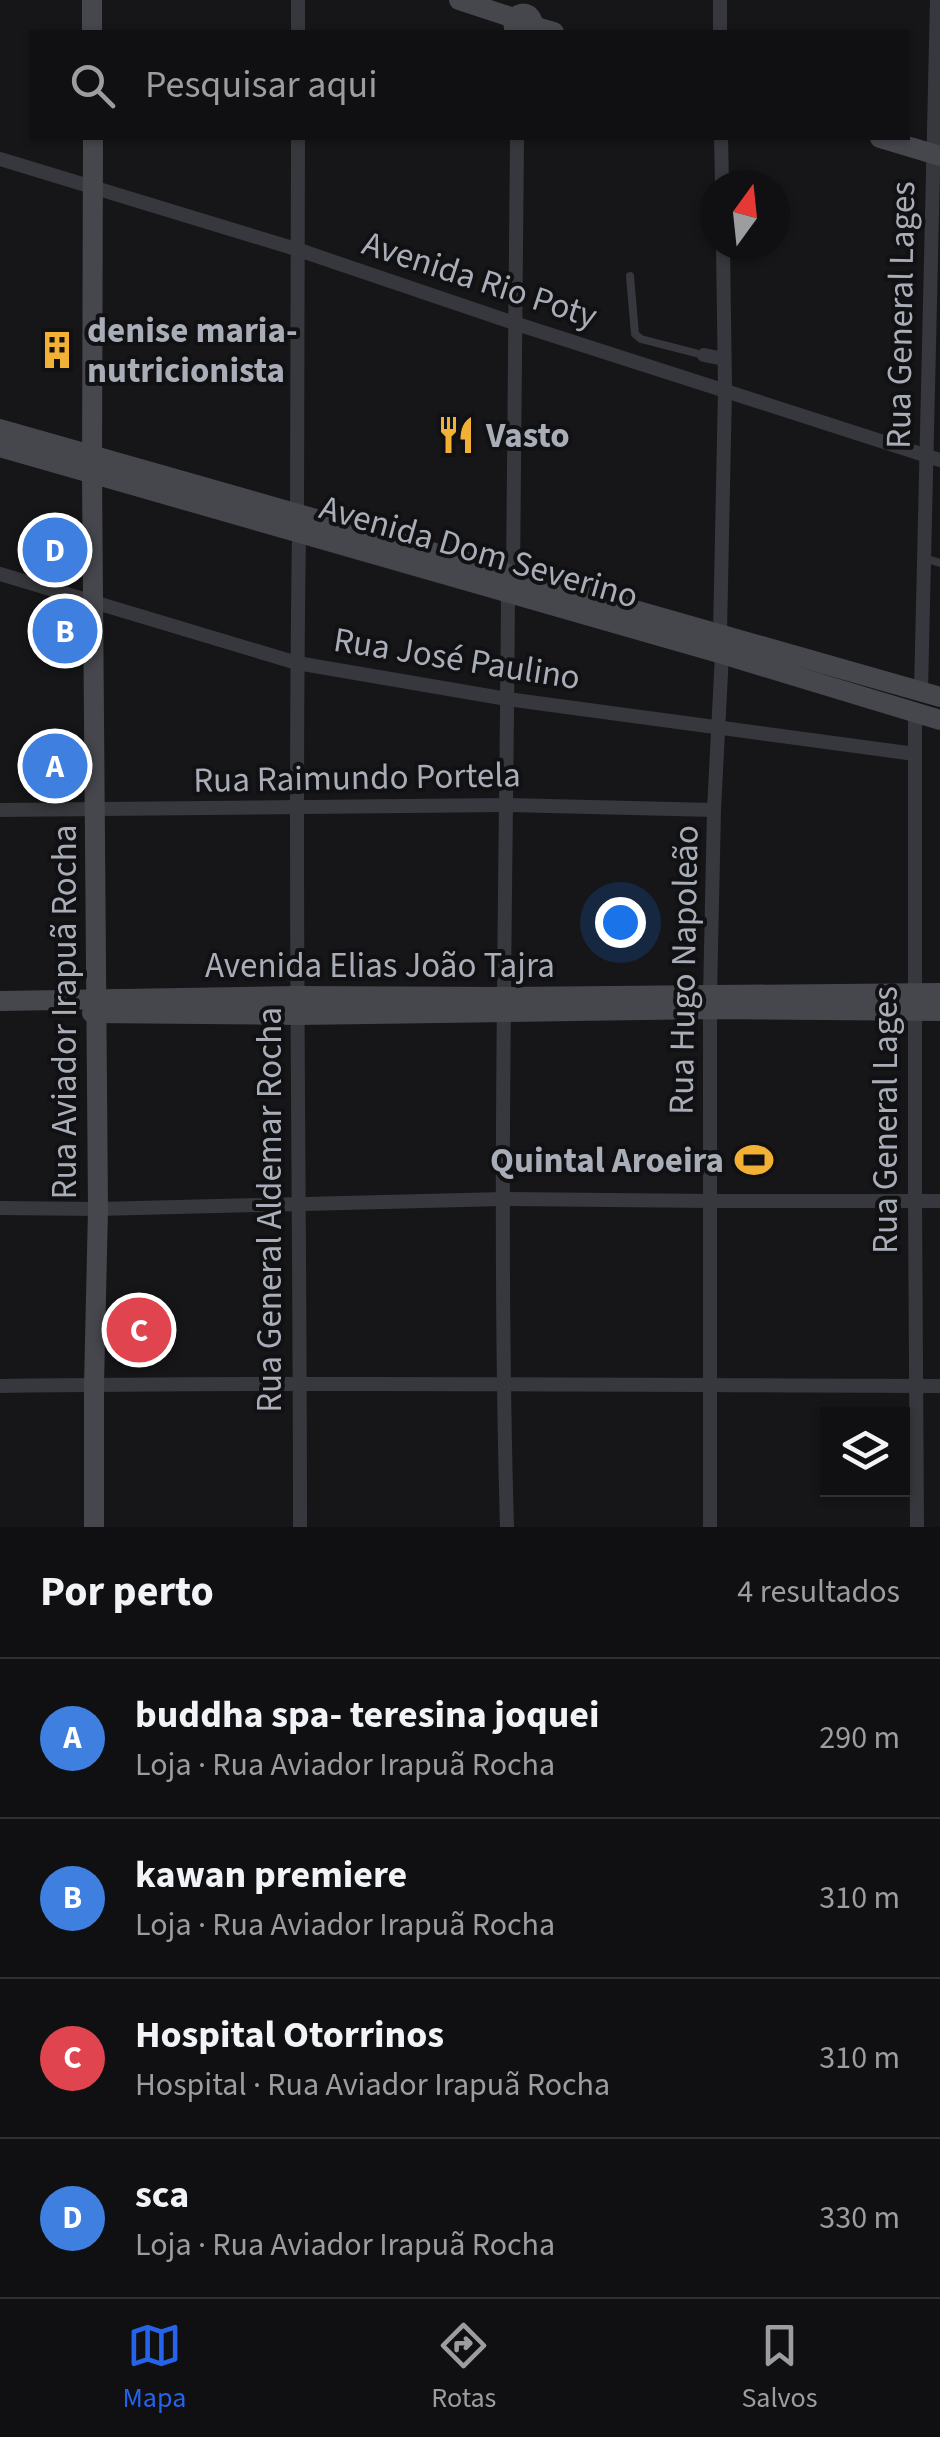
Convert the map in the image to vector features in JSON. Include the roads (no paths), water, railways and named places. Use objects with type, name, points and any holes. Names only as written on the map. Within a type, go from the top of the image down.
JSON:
[{"type":"street","points":[[92,0],[92,30]]},
{"type":"street","points":[[298,0],[298,30]]},
{"type":"street","points":[[459,0],[549,30]]},
{"type":"street","points":[[720,0],[720,30]]},
{"type":"street","name":"Rua General Lages","points":[[930,694],[924,558],[933,458],[936,0]]},
{"type":"street","name":"Rua Aviador Irapuã Rocha","points":[[93,140],[98,1209],[94,1527]]},
{"type":"street","name":"Rua General Aldemar Rocha","points":[[298,140],[300,1527]]},
{"type":"street","points":[[507,1527],[503,1385],[504,1006],[518,140]]},
{"type":"street","points":[[721,140],[722,170]]},
{"type":"street","points":[[887,140],[937,155]]},
{"type":"street","name":"Avenida Rio Poty","points":[[0,159],[299,250],[933,458]]},
{"type":"street","name":"Rua Hugo Napoleão","points":[[710,1527],[710,1002],[721,643],[722,260]]},
{"type":"street","points":[[704,356],[724,359]]},
{"type":"street","name":"Avenida Dom Severino","points":[[0,429],[93,466]]},
{"type":"street","name":"Avenida Dom Severino","points":[[0,447],[93,466],[721,643],[930,694]]},
{"type":"street","name":"Rua José Paulino","points":[[0,574],[298,663],[507,698],[914,754]]},
{"type":"street","name":"Avenida Dom Severino","points":[[721,643],[940,720]]},
{"type":"street","name":"Rua General Lages","points":[[915,712],[917,1527]]},
{"type":"street","name":"Rua Raimundo Portela","points":[[0,810],[506,805],[714,810]]},
{"type":"street","name":"Avenida Elias João Tajra","points":[[0,1014],[96,1007],[915,1002],[940,994]]},
{"type":"street","name":"Avenida Elias João Tajra","points":[[0,1000],[96,1007]]},
{"type":"street","name":"Avenida Elias João Tajra","points":[[915,1002],[940,1010]]},
{"type":"street","points":[[0,1208],[503,1198],[712,1202],[940,1200]]},
{"type":"street","points":[[0,1386],[300,1382],[940,1386]]},
{"type":"lane","points":[[630,276],[635,334],[704,356]]},
{"type":"lane","points":[[924,558],[940,563]]},
{"type":"place","name":"denise maria- nutricionista","points":[[57,350]]},
{"type":"place","name":"Vasto","points":[[456,435]]},
{"type":"place","name":"sca","points":[[55,550]]},
{"type":"place","name":"kawan premiere","points":[[65,631]]},
{"type":"place","name":"buddha spa- teresina joquei","points":[[55,766]]},
{"type":"place","name":"Quintal Aroeira","points":[[754,1160]]},
{"type":"place","name":"Hospital Otorrinos","points":[[139,1330]]}]
